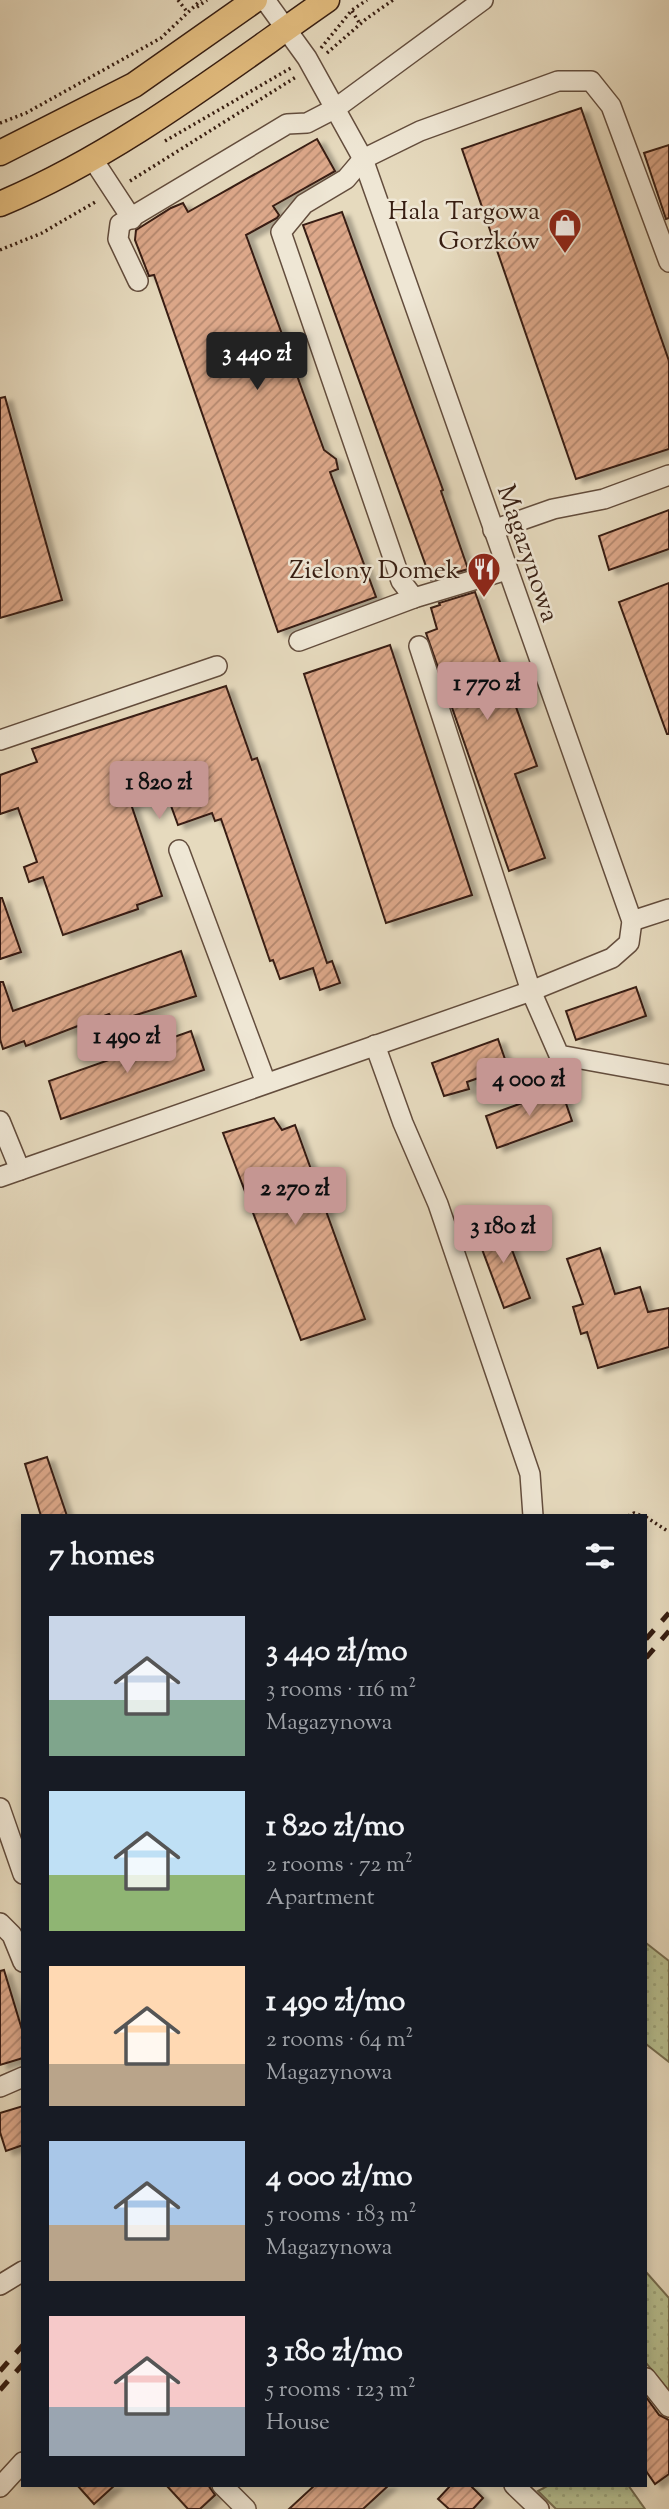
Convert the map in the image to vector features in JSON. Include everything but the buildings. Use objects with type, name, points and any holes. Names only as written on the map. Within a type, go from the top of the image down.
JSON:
[{"type":"main road","points":[[0,153],[134,85],[256,0]]},
{"type":"main road","points":[[0,204],[92,158],[160,118],[327,0]]},
{"type":"street","name":"Magazynowa","points":[[265,0],[309,63],[363,159],[632,921]]},
{"type":"street","points":[[138,281],[118,239],[120,224],[287,124],[307,123],[336,108],[483,0]]},
{"type":"street","points":[[414,598],[401,581],[281,232],[304,204],[346,179],[363,159],[420,131],[558,81],[591,81],[611,106],[669,262]]},
{"type":"street","points":[[92,158],[132,219]]},
{"type":"street","points":[[493,530],[553,509],[604,499],[669,475]]},
{"type":"street","points":[[299,641],[414,598],[507,570]]},
{"type":"street","points":[[419,646],[531,991],[559,1055],[669,1075]]},
{"type":"street","points":[[0,740],[217,666]]},
{"type":"street","points":[[179,850],[266,1083]]},
{"type":"street","points":[[0,1177],[531,991],[612,958],[629,943],[632,921],[669,909]]},
{"type":"street","points":[[375,1045],[403,1123],[438,1204],[530,1474],[533,1514]]},
{"type":"street","points":[[0,1121],[20,1170]]},
{"type":"street","points":[[0,1808],[21,1868]]},
{"type":"street","points":[[0,1923],[12,1935],[21,1957]]},
{"type":"street","points":[[0,2087],[21,2078]]},
{"type":"street","points":[[0,2286],[21,2272]]},
{"type":"street","points":[[647,2379],[669,2407]]},
{"type":"street","points":[[0,2487],[21,2464]]},
{"type":"street","points":[[224,2487],[246,2509]]},
{"type":"street","points":[[516,2487],[539,2509]]},
{"type":"path","points":[[178,0],[187,13]]},
{"type":"path","points":[[0,123],[26,113],[161,38],[201,0]]},
{"type":"path","points":[[187,13],[207,0]]},
{"type":"path","points":[[346,0],[360,24]]},
{"type":"path","points":[[309,63],[352,10],[367,0]]},
{"type":"path","points":[[0,250],[42,233],[113,192],[309,63],[393,0]]},
{"type":"path","points":[[647,1518],[669,1532]]},
{"type":"green space","points":[[647,1944],[669,1961],[669,2062],[647,2045]]},
{"type":"green space","points":[[647,2273],[669,2298],[669,2391],[647,2364]]},
{"type":"green space","points":[[545,2487],[629,2487],[645,2509],[556,2509],[538,2491]]},
{"type":"railway","points":[[647,1638],[669,1613]]},
{"type":"railway","points":[[647,1657],[669,1631]]},
{"type":"railway","points":[[0,2371],[21,2347]]},
{"type":"railway","points":[[0,2390],[21,2366]]},
{"type":"place","name":"Hala Targowa Gorzków","points":[[565,255]]},
{"type":"place","name":"Zielony Domek","points":[[484,599]]}]
